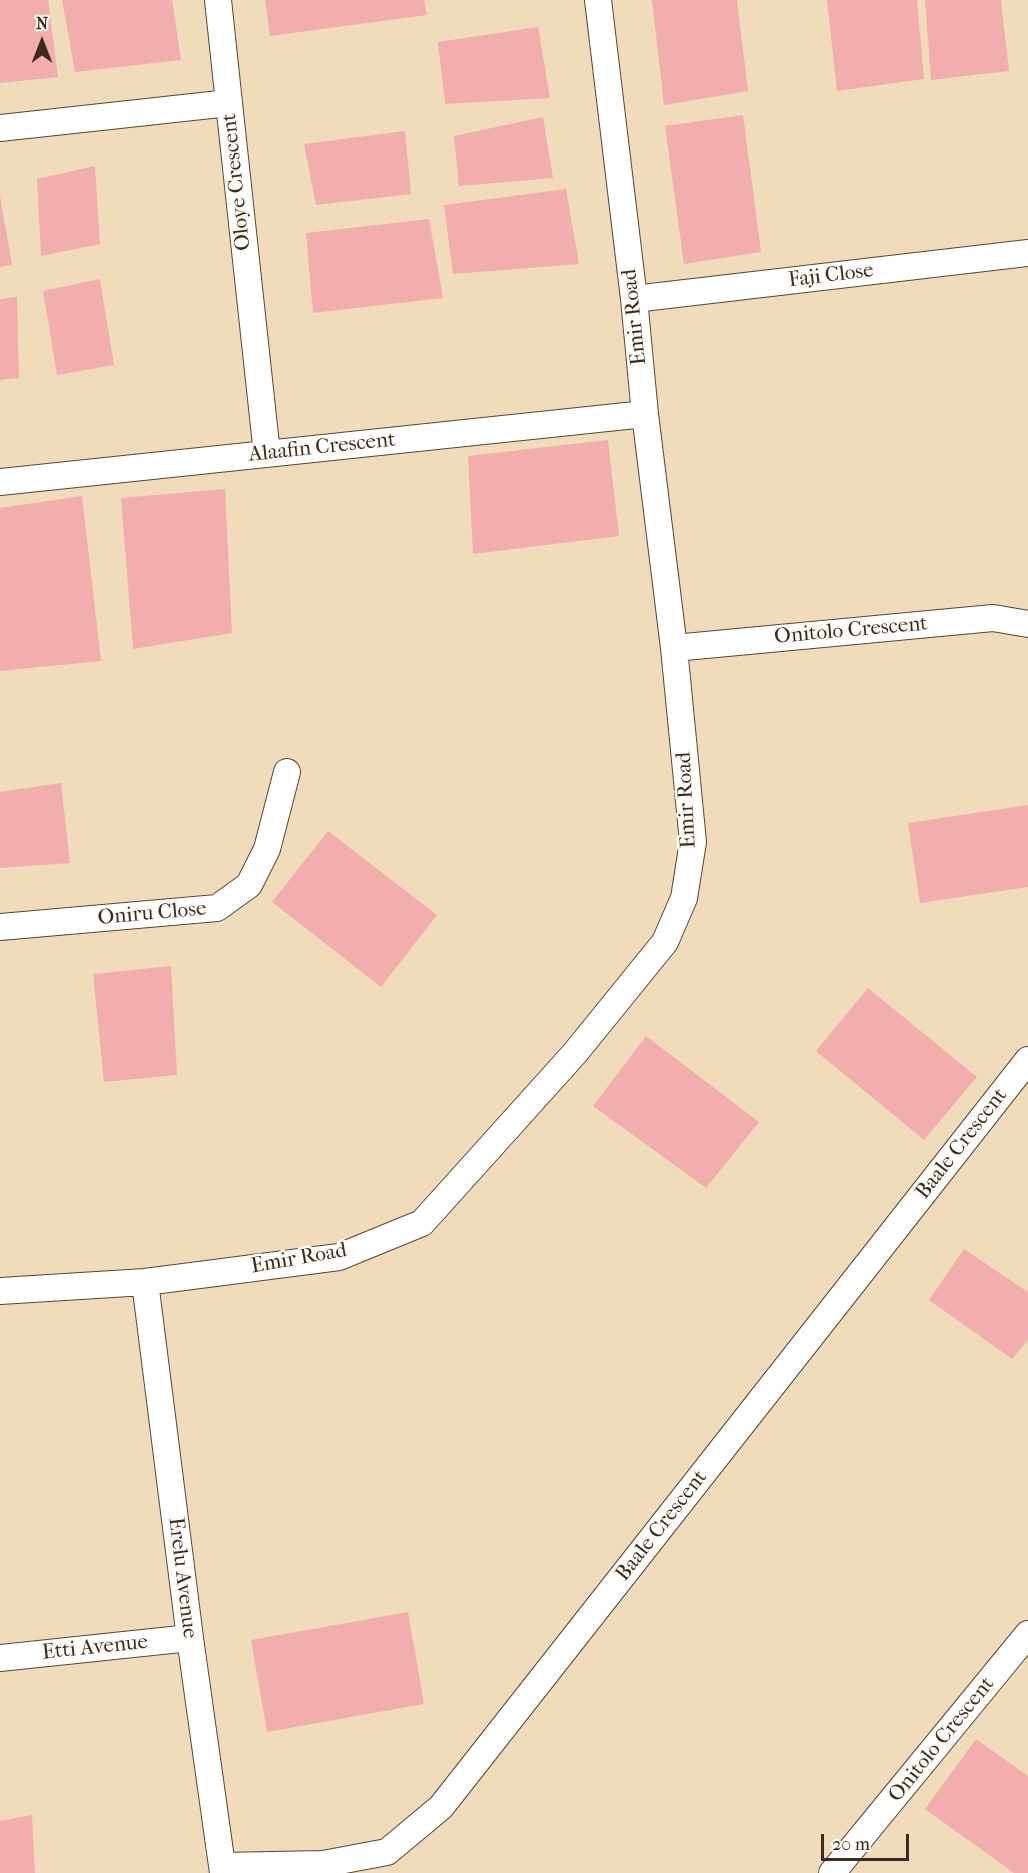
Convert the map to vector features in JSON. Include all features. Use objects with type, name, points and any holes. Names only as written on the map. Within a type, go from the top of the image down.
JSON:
[{"type":"street","points":[[218,0],[229,103]]},
{"type":"street","name":"Emir Road","points":[[0,1291],[146,1282],[339,1257],[422,1223],[575,1053],[665,942],[684,898],[693,842],[674,648],[598,0]]},
{"type":"street","name":"Oloye Crescent","points":[[0,128],[229,103],[267,454]]},
{"type":"street","name":"Faji Close","points":[[634,299],[1028,253]]},
{"type":"street","name":"Alaafin Crescent","points":[[0,482],[645,414]]},
{"type":"street","name":"Onitolo Crescent","points":[[674,648],[993,618],[1028,624]]},
{"type":"street","name":"Oniru Close","points":[[0,927],[217,908],[249,885],[267,849],[287,772]]},
{"type":"street","name":"Baale Crescent","points":[[223,1869],[323,1864],[387,1851],[441,1807],[1028,1060]]},
{"type":"street","name":"Erelu Avenue","points":[[146,1282],[190,1638],[223,1869]]},
{"type":"street","name":"Onitolo Crescent","points":[[832,1873],[1028,1634]]},
{"type":"street","name":"Etti Avenue","points":[[0,1658],[190,1638]]},
{"type":"building","points":[[0,0],[48,0],[58,77],[0,83]]},
{"type":"building","points":[[62,0],[172,0],[181,60],[75,72]]},
{"type":"building","points":[[265,0],[424,0],[427,15],[270,36]]},
{"type":"building","points":[[652,0],[737,0],[748,91],[664,105]]},
{"type":"building","points":[[827,0],[917,0],[924,79],[837,91]]},
{"type":"building","points":[[925,0],[1001,0],[1009,71],[931,80]]},
{"type":"building","points":[[538,27],[550,98],[445,104],[438,42]]},
{"type":"building","points":[[743,115],[761,252],[684,264],[665,126]]},
{"type":"building","points":[[543,117],[553,178],[459,186],[454,136]]},
{"type":"building","points":[[405,131],[411,194],[316,205],[304,144]]},
{"type":"building","points":[[95,166],[100,244],[41,256],[37,179]]},
{"type":"building","points":[[566,189],[579,264],[453,274],[444,205]]},
{"type":"building","points":[[0,196],[12,265],[0,267]]},
{"type":"building","points":[[429,219],[443,298],[313,313],[306,233]]},
{"type":"building","points":[[100,279],[114,365],[57,375],[43,291]]},
{"type":"building","points":[[17,297],[19,378],[0,380],[0,299]]},
{"type":"building","points":[[608,440],[619,536],[473,554],[468,456]]},
{"type":"building","points":[[225,489],[232,633],[133,649],[121,498]]},
{"type":"building","points":[[82,496],[101,661],[0,671],[0,508]]},
{"type":"building","points":[[61,783],[70,863],[0,868],[0,792]]},
{"type":"building","points":[[1028,805],[1028,887],[920,903],[908,823]]},
{"type":"building","points":[[328,831],[437,915],[381,987],[272,902]]},
{"type":"building","points":[[171,966],[177,1075],[104,1082],[93,974]]},
{"type":"building","points":[[868,988],[977,1077],[924,1140],[816,1051]]},
{"type":"building","points":[[646,1036],[759,1122],[706,1188],[593,1106]]},
{"type":"building","points":[[964,1249],[1028,1292],[1028,1340],[1012,1359],[929,1300]]},
{"type":"building","points":[[408,1612],[424,1704],[267,1732],[251,1640]]},
{"type":"building","points":[[976,1739],[1028,1776],[1028,1873],[1014,1873],[925,1809]]},
{"type":"building","points":[[32,1815],[35,1873],[0,1873],[0,1821]]}]
